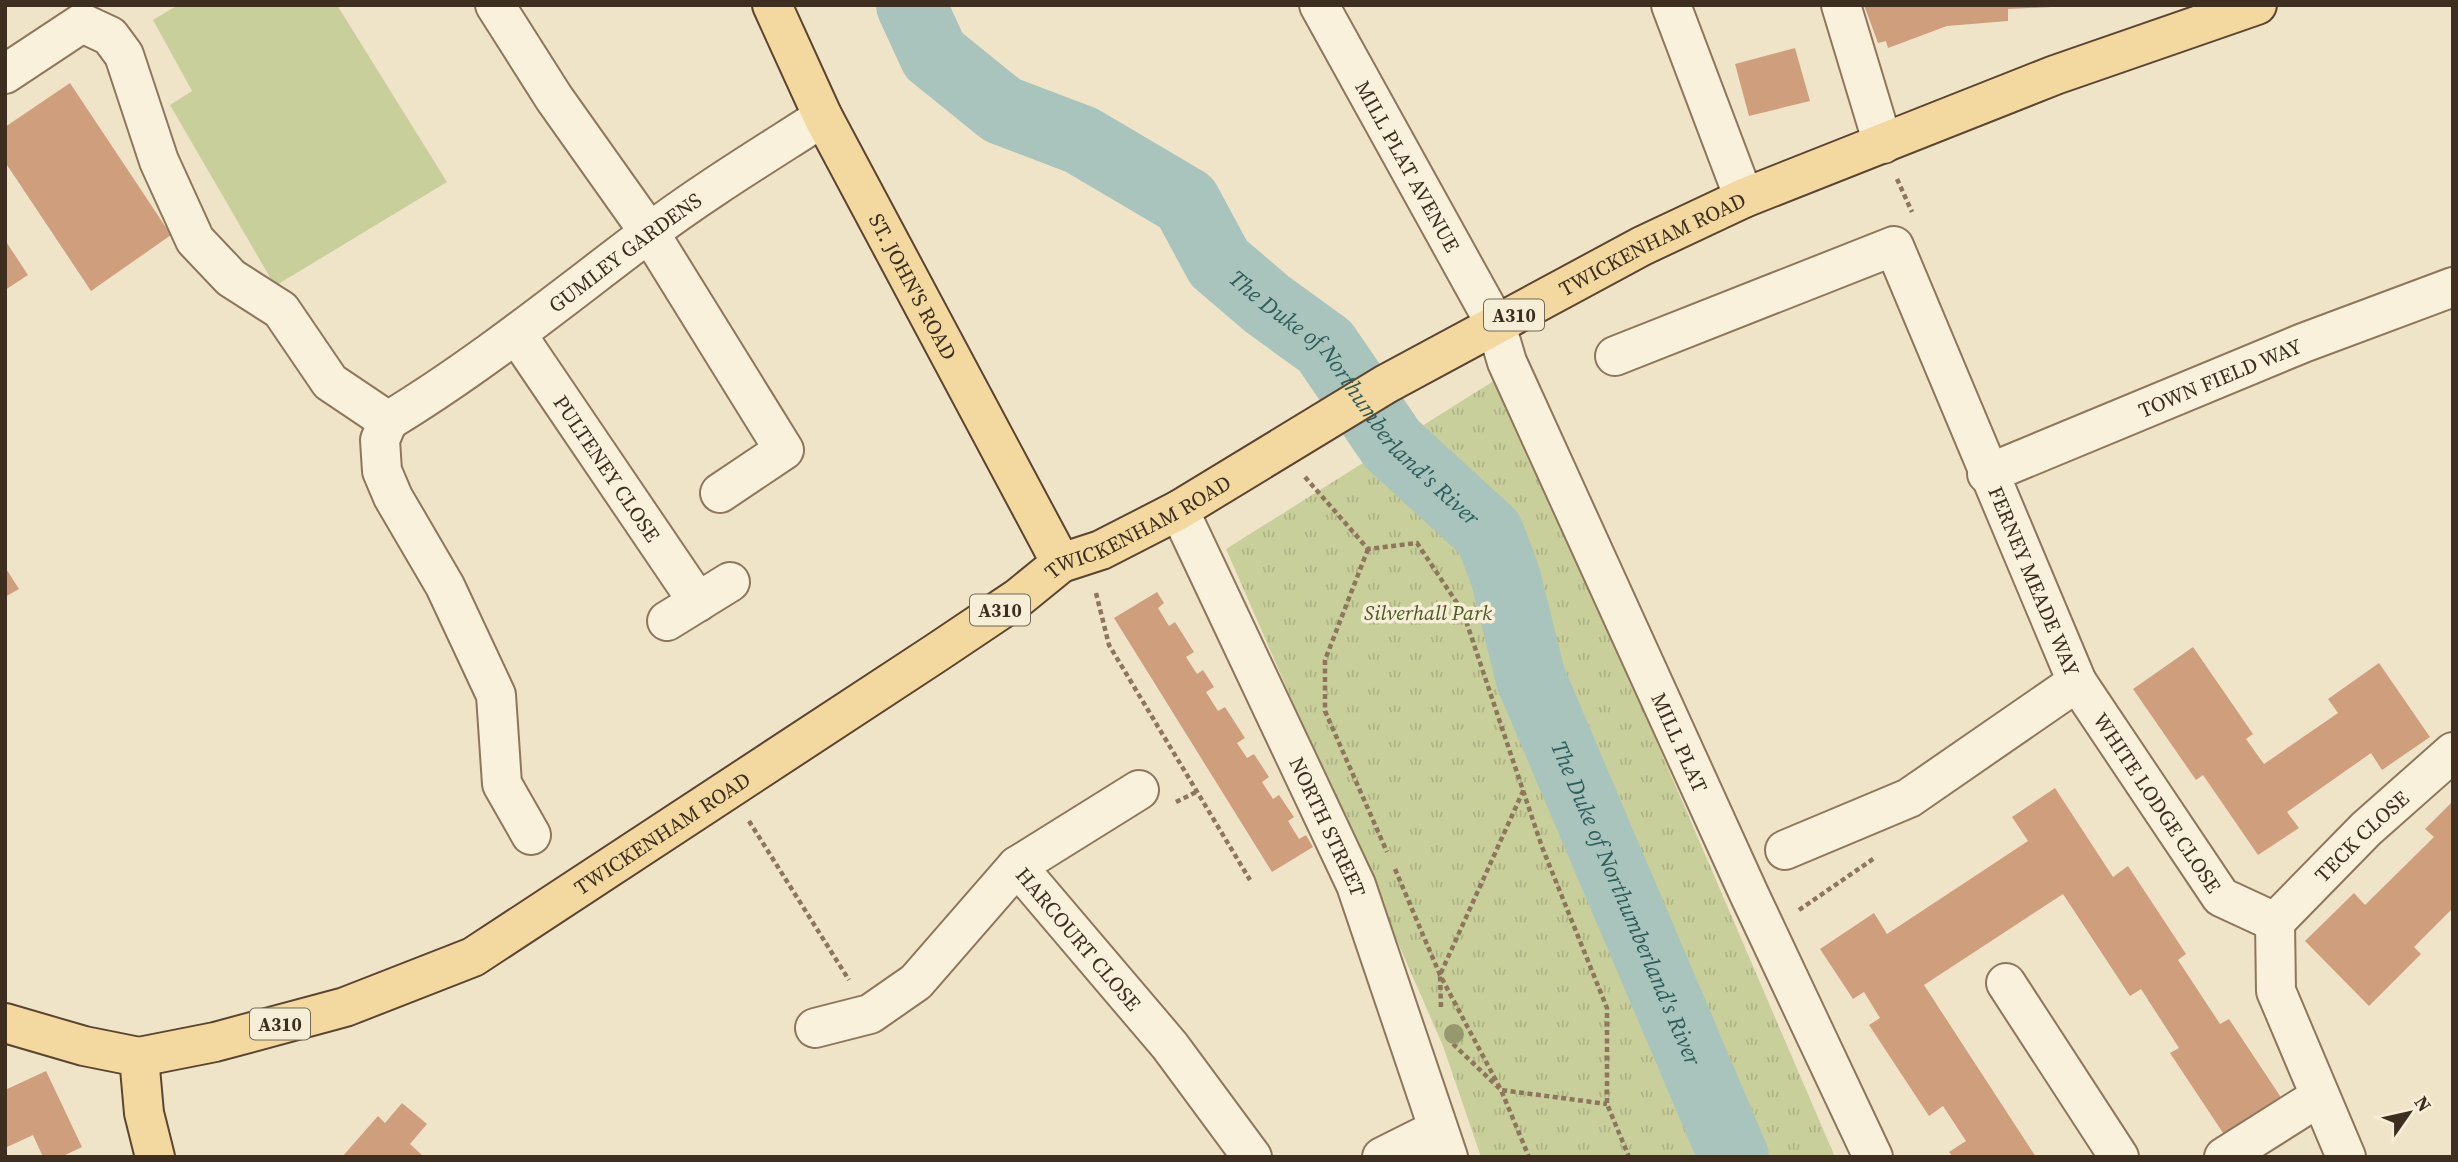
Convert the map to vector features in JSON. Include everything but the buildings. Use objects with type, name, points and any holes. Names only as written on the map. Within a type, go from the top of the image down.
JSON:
[{"type":"main road","name":"ST. JOHN'S ROAD","points":[[772,5],[823,117],[1071,560]]},
{"type":"main road","name":"TWICKENHAM ROAD","points":[[5,1023],[84,1046],[139,1057],[215,1042],[345,1007],[474,957],[730,791],[1071,560],[1101,550],[1179,510],[1386,384],[1643,246],[1744,198],[2055,75],[2251,6]]},
{"type":"main road","points":[[139,1057],[144,1113],[155,1157]]},
{"type":"street","points":[[495,5],[554,98],[649,232],[784,450],[720,493]]},
{"type":"street","name":"MILL PLAT AVENUE","points":[[1319,5],[1496,325]]},
{"type":"street","points":[[1671,5],[1744,198]]},
{"type":"street","points":[[1841,5],[1883,144]]},
{"type":"street","points":[[5,74],[82,23],[110,36],[124,55],[159,161],[195,240],[231,278],[281,310],[313,362],[330,382],[388,421],[380,440],[382,471],[407,524],[446,586],[496,695],[502,784],[531,835]]},
{"type":"street","name":"GUMLEY GARDENS","points":[[388,421],[433,394],[516,335],[649,232],[823,117]]},
{"type":"street","name":"FERNEY MEADE WAY","points":[[1615,356],[1894,246],[1987,474],[2077,682],[1909,798],[1785,850]]},
{"type":"street","name":"TOWN FIELD WAY","points":[[1987,474],[2302,343],[2453,287]]},
{"type":"street","name":"MILL PLAT","points":[[1496,325],[1507,362],[1874,1157]]},
{"type":"street","name":"PULTENEY CLOSE","points":[[516,335],[682,612],[730,582]]},
{"type":"street","name":"NORTH STREET","points":[[1179,510],[1427,1041],[1443,1143]]},
{"type":"street","name":"WHITE LODGE CLOSE","points":[[2077,682],[2221,897],[2275,922]]},
{"type":"street","name":"TECK CLOSE","points":[[2275,922],[2366,829],[2453,752]]},
{"type":"street","points":[[1017,866],[1139,790]]},
{"type":"street","name":"HARCOURT CLOSE","points":[[815,1028],[870,1014],[916,982],[1017,866],[1170,1046],[1252,1157]]},
{"type":"street","points":[[2275,922],[2276,991],[2346,1157]]},
{"type":"street","points":[[2006,983],[2119,1157]]},
{"type":"street","points":[[2224,1157],[2319,1097]]},
{"type":"street","points":[[1382,1157],[1443,1143]]},
{"type":"path","points":[[1280,447],[1368,549]]},
{"type":"path","points":[[1368,549],[1417,543],[1463,612],[1542,847],[1607,1008],[1607,1104],[1629,1157]]},
{"type":"path","points":[[1368,549],[1325,660],[1325,711],[1440,975],[1501,1090],[1529,1157]]},
{"type":"path","points":[[1071,560],[1100,604],[1109,645],[1250,880]]},
{"type":"path","points":[[1524,788],[1440,975],[1427,1041],[1501,1090],[1607,1104]]},
{"type":"path","points":[[730,791],[870,1014]]},
{"type":"green space","points":[[178,5],[337,5],[447,182],[275,286],[170,105],[192,91],[153,20]]},
{"type":"green space","name":"Silverhall Park","points":[[1500,377],[1835,1157],[1481,1157],[1443,1046],[1226,549]]},
{"type":"waterway","name":"The Duke of Northumberland's River","points":[[911,5],[934,55],[1002,110],[1081,140],[1186,202],[1219,263],[1267,304],[1325,346],[1392,444],[1489,533],[1505,575],[1531,679],[1734,1157]]}]
